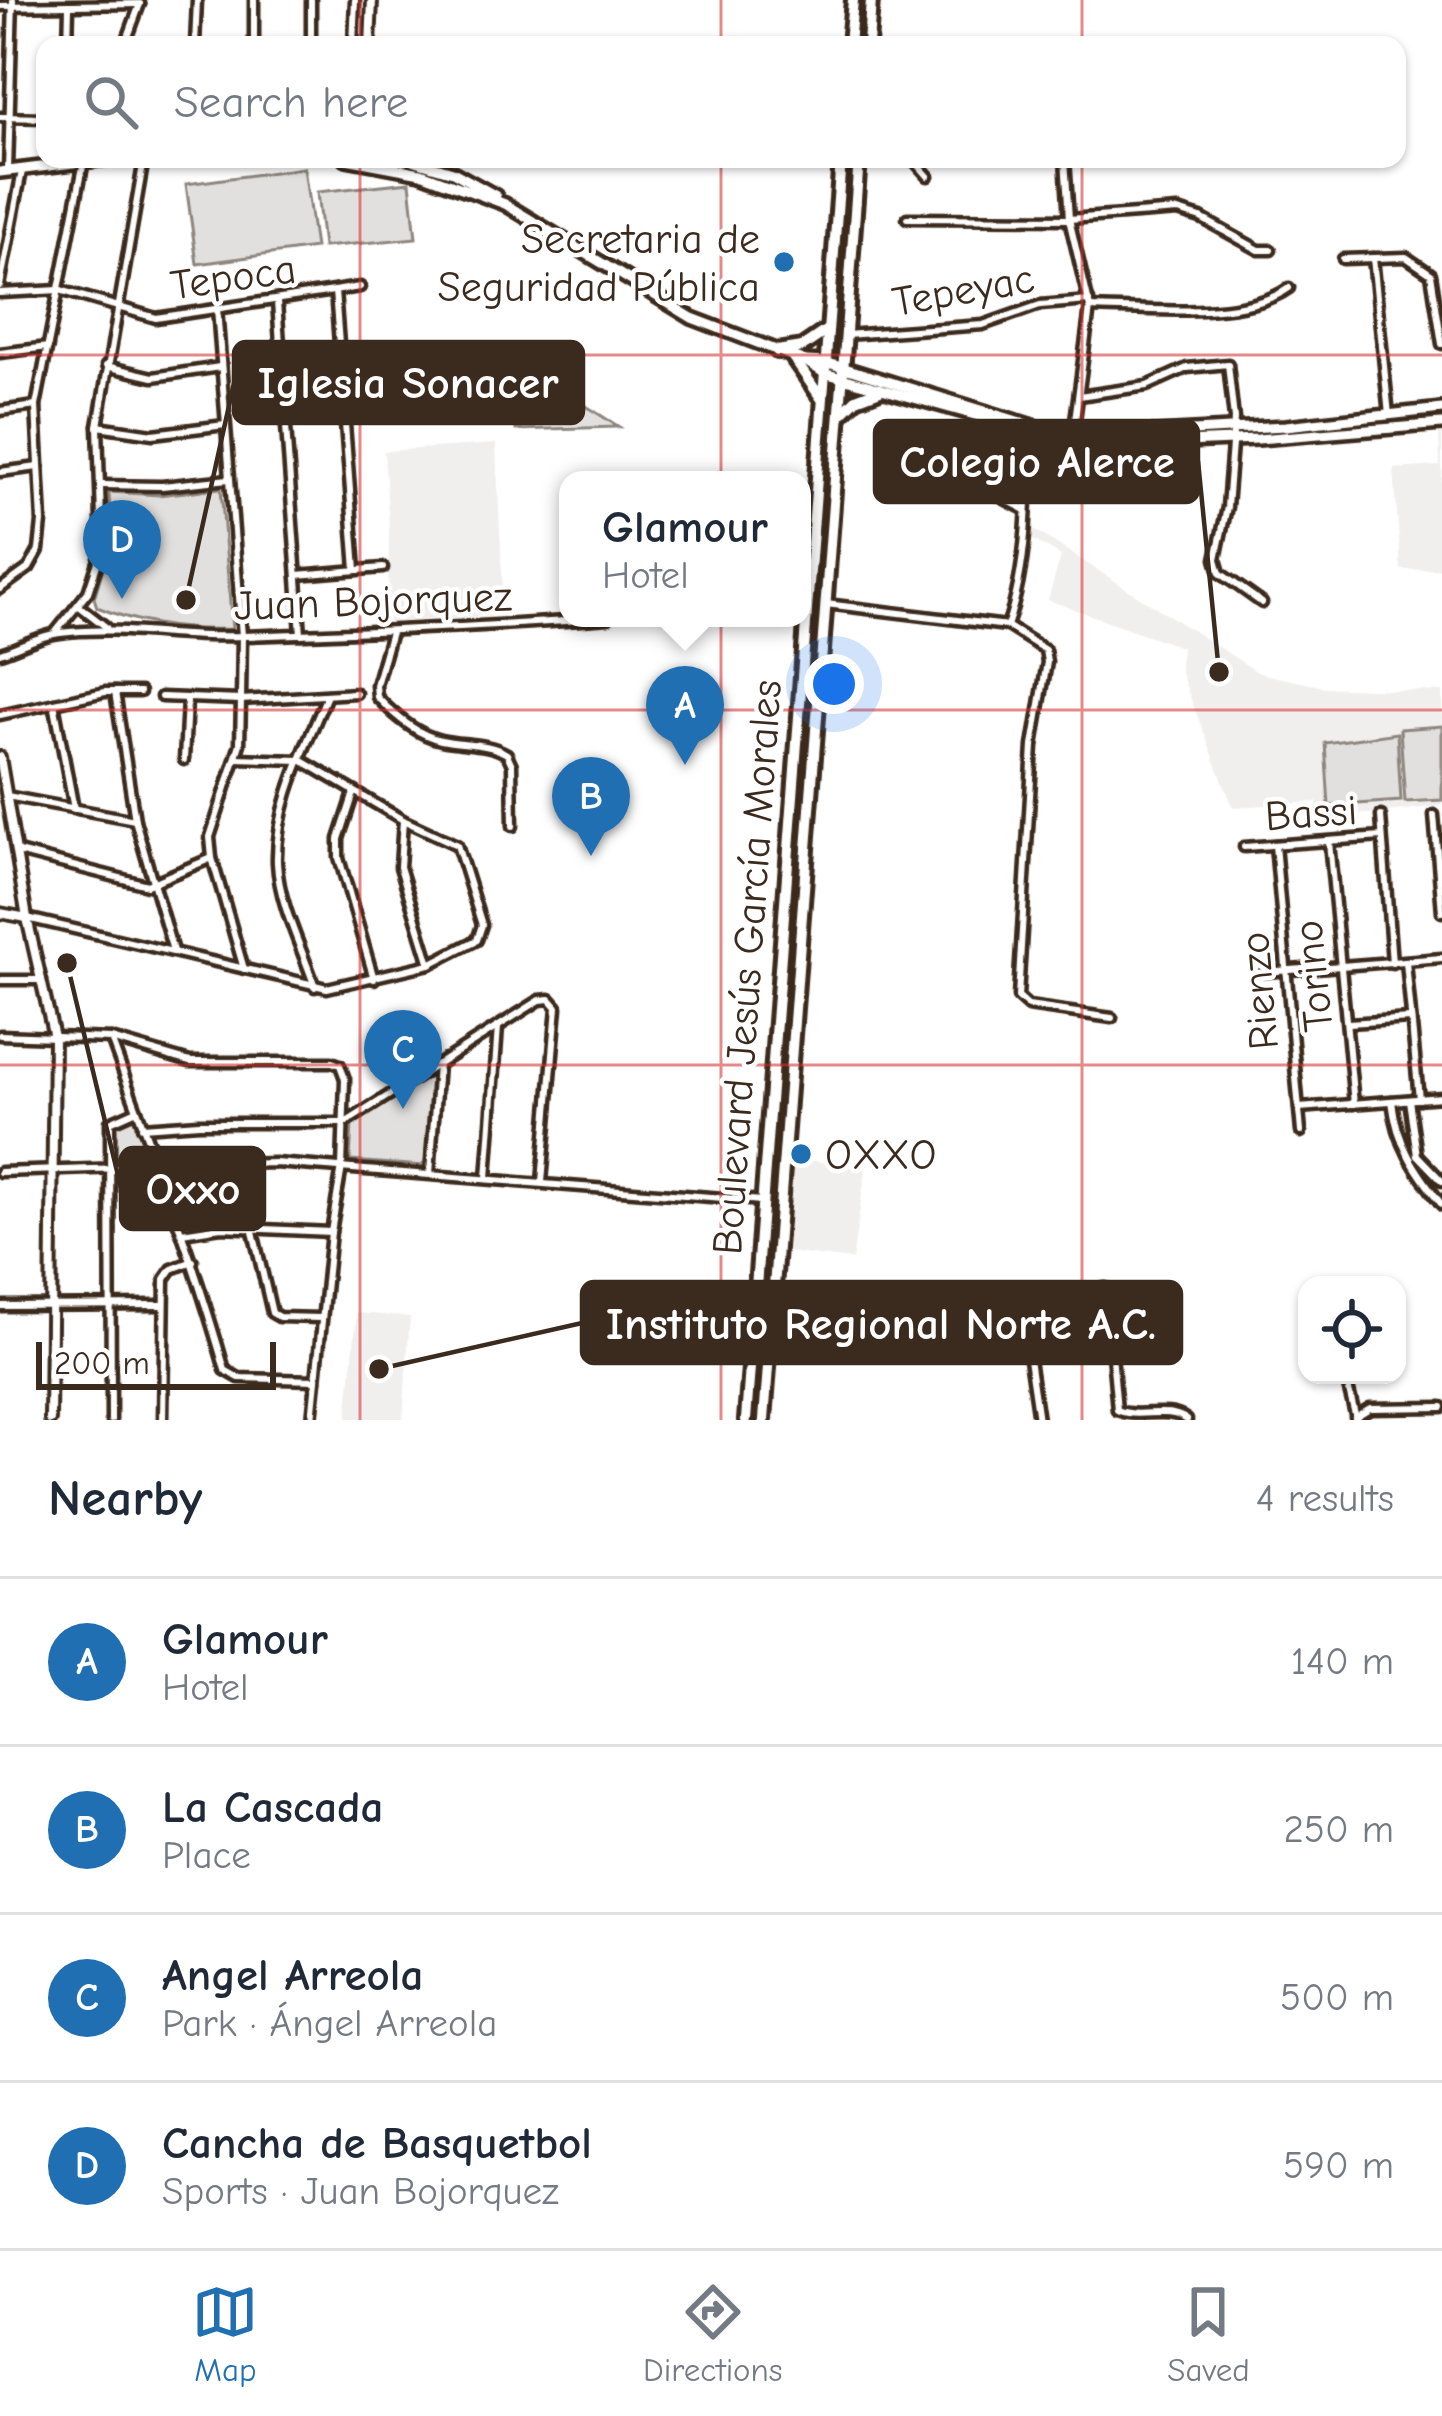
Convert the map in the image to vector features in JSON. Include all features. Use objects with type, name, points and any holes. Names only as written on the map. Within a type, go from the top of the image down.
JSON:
[{"type":"main road","points":[[850,36],[853,0]]},
{"type":"main road","points":[[869,36],[871,0]]},
{"type":"main road","points":[[4,171],[36,166]]},
{"type":"main road","points":[[404,168],[505,204]]},
{"type":"main road","points":[[417,168],[460,187]]},
{"type":"main road","points":[[439,168],[486,188],[692,318],[806,362],[1072,440]]},
{"type":"main road","name":"Boulevard Jesús García Morales","points":[[811,526],[840,168]]},
{"type":"main road","name":"Boulevard Jesús García Morales","points":[[764,1420],[859,168]]},
{"type":"main road","points":[[777,351],[809,344],[827,330]]},
{"type":"main road","points":[[792,356],[822,399]]},
{"type":"main road","points":[[843,373],[880,390],[948,404],[1028,433],[1072,440],[1387,430],[1442,424]]},
{"type":"main road","points":[[841,414],[856,399],[880,390]]},
{"type":"main road","points":[[1232,435],[1442,409]]},
{"type":"main road","name":"Boulevard Jesús García Morales","points":[[746,1420],[803,627]]},
{"type":"main road","points":[[767,1136],[786,1138]]},
{"type":"street","points":[[195,36],[197,0]]},
{"type":"street","points":[[254,0],[254,36]]},
{"type":"street","points":[[310,36],[311,0]]},
{"type":"street","points":[[353,36],[355,0]]},
{"type":"street","points":[[370,36],[372,0]]},
{"type":"street","points":[[0,6],[140,2],[127,36]]},
{"type":"street","points":[[4,171],[13,3]]},
{"type":"street","points":[[68,36],[69,5]]},
{"type":"street","points":[[5,117],[36,118]]},
{"type":"street","points":[[0,590],[29,568],[39,550],[36,406],[83,168]]},
{"type":"street","points":[[55,633],[88,592],[102,550],[98,426],[142,168]]},
{"type":"street","points":[[921,168],[928,176]]},
{"type":"street","points":[[1066,168],[1069,219],[1090,305],[1072,440]]},
{"type":"street","points":[[0,289],[22,169]]},
{"type":"street","points":[[907,218],[1069,219],[1178,211],[1201,218],[1259,250],[1271,250]]},
{"type":"street","points":[[1343,259],[1406,257],[1432,274],[1442,344]]},
{"type":"street","points":[[1373,258],[1387,430]]},
{"type":"street","name":"Tepoca","points":[[0,289],[60,290],[150,318],[360,287]]},
{"type":"street","name":"Tepeyac","points":[[846,335],[983,325],[1040,305],[1211,308],[1270,300],[1289,288]]},
{"type":"street","points":[[335,291],[356,570]]},
{"type":"street","points":[[277,301],[301,634]]},
{"type":"street","points":[[217,308],[242,637],[236,758],[214,819],[212,858],[244,969]]},
{"type":"street","points":[[0,353],[48,346]]},
{"type":"street","points":[[1079,396],[1141,388],[1187,368],[1225,362],[1232,377],[1232,435],[1217,565],[1220,573],[1262,603]]},
{"type":"street","points":[[106,366],[153,377],[221,367]]},
{"type":"street","points":[[0,411],[36,406]]},
{"type":"street","points":[[98,426],[153,434],[225,425]]},
{"type":"street","points":[[1007,626],[1018,583],[1026,510],[1028,433]]},
{"type":"street","points":[[0,472],[38,466]]},
{"type":"street","points":[[951,471],[1026,510]]},
{"type":"street","points":[[101,484],[162,486],[229,478]]},
{"type":"street","points":[[297,575],[383,568]]},
{"type":"street","points":[[826,604],[1007,626],[1038,642],[1047,655],[1033,746],[1018,997],[1028,1006],[1112,1018]]},
{"type":"street","points":[[79,606],[109,629]]},
{"type":"street","name":"Juan Bojorquez","points":[[0,653],[55,633],[109,629],[175,637],[242,637],[559,621]]},
{"type":"street","points":[[391,632],[376,697],[431,737],[495,747],[507,754],[512,766],[513,826]]},
{"type":"street","points":[[115,692],[135,820],[173,951]]},
{"type":"street","points":[[0,715],[115,692],[140,692]]},
{"type":"street","points":[[161,698],[241,700],[356,693]]},
{"type":"street","points":[[315,987],[277,866],[282,818],[326,695]]},
{"type":"street","points":[[184,760],[187,700]]},
{"type":"street","points":[[54,703],[74,809]]},
{"type":"street","points":[[0,757],[27,918],[54,1037],[50,1420]]},
{"type":"street","points":[[0,913],[315,987],[374,979],[430,964],[477,940],[482,925],[457,845],[403,820],[301,760],[236,758]]},
{"type":"street","points":[[354,793],[339,838],[339,858],[374,979]]},
{"type":"street","points":[[7,796],[135,820]]},
{"type":"street","points":[[1435,815],[1442,912]]},
{"type":"street","points":[[1381,816],[1392,963]]},
{"type":"street","points":[[403,820],[400,867],[430,964]]},
{"type":"street","name":"Bassi","points":[[1244,847],[1382,837]]},
{"type":"street","name":"Torino","points":[[1329,842],[1354,1104]]},
{"type":"street","name":"Rienzo","points":[[1275,845],[1301,1132]]},
{"type":"street","points":[[18,852],[152,884],[212,858]]},
{"type":"street","points":[[1265,972],[1442,958]]},
{"type":"street","points":[[1406,962],[1418,1155],[1442,1181]]},
{"type":"street","points":[[0,980],[42,980]]},
{"type":"street","points":[[142,1127],[345,1124],[539,1000],[550,999],[556,1007],[542,1182]]},
{"type":"street","points":[[1348,1023],[1410,1018]]},
{"type":"street","points":[[487,1178],[498,1027]]},
{"type":"street","points":[[0,1036],[111,1039],[190,1062],[332,1062],[340,1066],[345,1079],[342,1167],[312,1420]]},
{"type":"street","points":[[111,1039],[194,1261],[225,1370],[230,1376],[316,1380]]},
{"type":"street","points":[[430,1174],[438,1064]]},
{"type":"street","points":[[1299,1108],[1442,1097]]},
{"type":"street","points":[[1392,1101],[1399,1142],[1408,1161],[1442,1205]]},
{"type":"street","points":[[111,1420],[112,1118],[137,1110]]},
{"type":"street","points":[[1408,1161],[1418,1155]]},
{"type":"street","points":[[0,1172],[156,1169],[230,1162],[762,1201]]},
{"type":"street","points":[[182,1232],[252,1227],[331,1232]]},
{"type":"street","points":[[252,1227],[272,1313],[321,1318]]},
{"type":"street","points":[[163,1420],[166,1273],[194,1261]]},
{"type":"street","points":[[1038,1420],[1020,1298],[1106,1288],[1117,1410],[1132,1416],[1174,1413],[1187,1420]]},
{"type":"street","points":[[0,1306],[162,1305]]},
{"type":"street","points":[[1347,1384],[1356,1418],[1370,1408],[1442,1407]]},
{"type":"shaded area","points":[[304,168],[315,248],[197,264],[186,184]]},
{"type":"shaded area","points":[[410,182],[416,238],[323,247],[317,192]]},
{"type":"shaded area","points":[[511,358],[619,427],[516,430]]},
{"type":"shaded area","points":[[1442,432],[1442,569],[1401,570],[1394,469],[1440,466]]},
{"type":"shaded area","points":[[496,444],[504,616],[388,622],[384,451]]},
{"type":"shaded area","points":[[221,488],[232,629],[163,625],[97,607],[94,598],[111,542],[109,492],[159,495]]},
{"type":"shaded area","points":[[1030,527],[1259,673],[1324,687],[1442,692],[1442,806],[1320,819],[1317,802],[1233,807],[1180,671],[1181,647],[1048,600],[1061,556],[1030,538]]},
{"type":"shaded area","points":[[1442,726],[1442,800],[1405,802],[1400,729]]},
{"type":"shaded area","points":[[1397,733],[1401,801],[1329,806],[1325,743]]},
{"type":"shaded area","points":[[431,1075],[425,1166],[350,1161],[352,1124]]},
{"type":"shaded area","points":[[134,1117],[150,1163],[113,1166],[112,1122]]},
{"type":"shaded area","points":[[792,1157],[866,1170],[852,1260],[787,1252]]},
{"type":"shaded area","points":[[357,1313],[410,1317],[403,1420],[347,1420]]},
{"type":"place","name":"Secretaria de Seguridad Pública","points":[[784,262]]},
{"type":"place","name":"Cancha de Basquetbol","points":[[122,599]]},
{"type":"place","name":"Iglesia Sonacer","points":[[186,600]]},
{"type":"place","name":"Colegio Alerce","points":[[1219,672]]},
{"type":"place","name":"Glamour","points":[[685,765]]},
{"type":"place","name":"La Cascada","points":[[591,856]]},
{"type":"place","name":"Oxxo","points":[[67,963]]},
{"type":"place","name":"Angel Arreola","points":[[403,1109]]},
{"type":"place","name":"OXXO","points":[[801,1154]]},
{"type":"place","name":"Instituto Regional Norte A.C.","points":[[379,1369]]}]
